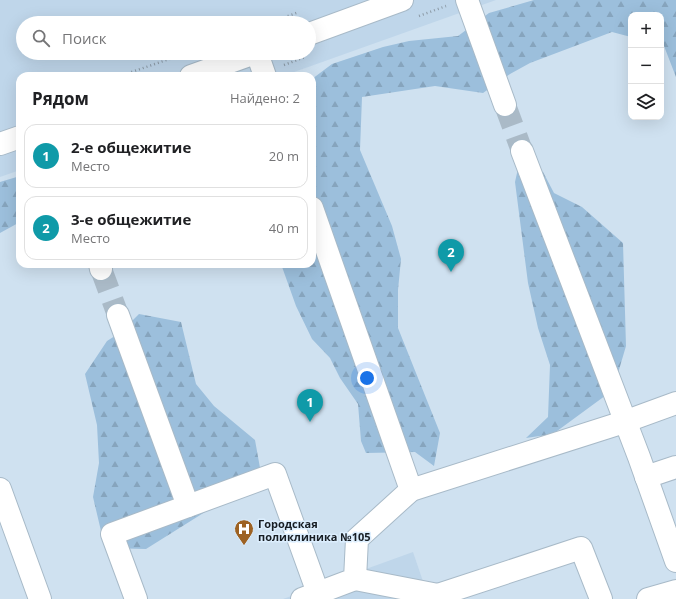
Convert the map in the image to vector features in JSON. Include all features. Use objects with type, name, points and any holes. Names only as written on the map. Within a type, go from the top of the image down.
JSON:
[{"type":"street","points":[[316,31],[402,0]]},
{"type":"street","points":[[467,0],[505,105]]},
{"type":"street","points":[[201,72],[236,60]]},
{"type":"street","points":[[259,60],[263,72]]},
{"type":"street","points":[[0,144],[16,138]]},
{"type":"street","points":[[522,151],[646,477],[676,561]]},
{"type":"street","points":[[316,219],[412,490]]},
{"type":"street","points":[[118,315],[188,506]]},
{"type":"street","points":[[355,579],[357,539],[412,490],[624,422],[676,403]]},
{"type":"street","points":[[646,477],[676,467]]},
{"type":"street","points":[[136,599],[112,534],[275,474],[310,596],[355,579],[438,597],[581,548],[601,599]]},
{"type":"street","points":[[0,489],[40,599]]},
{"type":"street","points":[[648,599],[676,591]]},
{"type":"path","points":[[131,72],[165,60]]},
{"type":"shaded area","points":[[0,0],[496,0],[294,72],[16,72],[16,171],[0,177]]},
{"type":"shaded area","points":[[413,552],[429,599],[283,599]]},
{"type":"green space","points":[[534,0],[676,0],[676,77],[664,46],[664,12],[628,12],[628,36],[612,32],[530,63],[510,74],[483,93],[435,86],[362,97],[360,150],[392,226],[401,259],[398,290],[398,328],[440,433],[434,466],[415,452],[366,453],[361,441],[358,404],[340,378],[330,358],[312,339],[296,306],[282,268],[316,268],[316,76],[332,64],[383,47],[409,41],[458,36],[489,13]]},
{"type":"green space","points":[[519,164],[543,172],[554,193],[582,207],[623,243],[626,346],[613,390],[553,434],[526,438],[548,417],[550,365],[538,328],[528,283],[515,182]]},
{"type":"green space","points":[[16,177],[16,224],[0,233],[0,182]]},
{"type":"green space","points":[[139,314],[181,322],[196,384],[214,406],[255,440],[262,479],[146,549],[105,548],[93,497],[99,463],[97,425],[85,374],[107,341],[121,332]]},
{"type":"tunnel","points":[[505,105],[522,151]]},
{"type":"tunnel","points":[[101,269],[118,315]]},
{"type":"place","name":"3-е общежитие","points":[[451,272]]},
{"type":"place","name":"2-е общежитие","points":[[310,422]]},
{"type":"place","name":"Городская поликлиника №105","points":[[244,546]]}]
